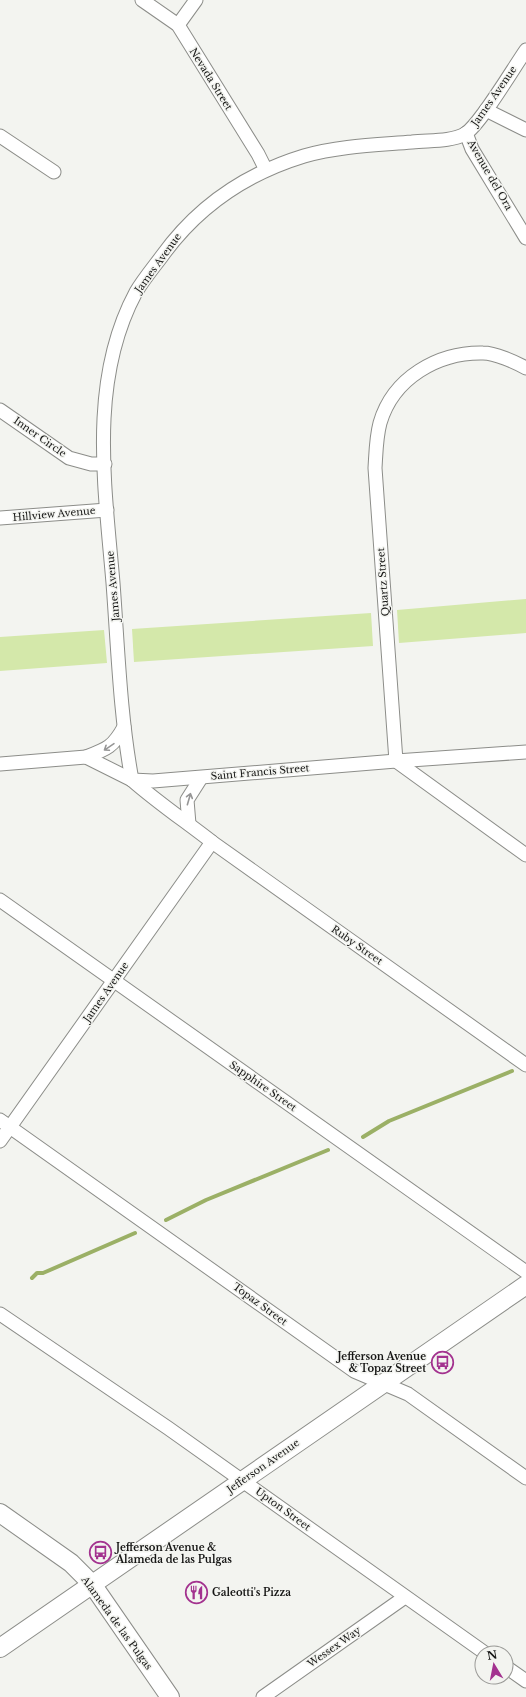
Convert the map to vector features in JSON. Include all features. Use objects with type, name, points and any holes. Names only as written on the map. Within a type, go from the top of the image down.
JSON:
[{"type":"main road","name":"Jefferson Avenue","points":[[0,1648],[526,1285]]},
{"type":"main road","name":"Alameda de las Pulgas","points":[[0,1512],[71,1563],[92,1584],[170,1697]]},
{"type":"street","name":"Nevada Street","points":[[142,0],[178,25],[258,154],[266,170]]},
{"type":"street","points":[[178,25],[196,0]]},
{"type":"street","name":"James Avenue","points":[[132,780],[124,726],[107,510],[104,416],[111,361],[119,332],[136,291],[176,236],[212,202],[237,185],[266,170],[310,155],[344,147],[449,139],[466,133],[475,125],[486,110],[526,50]]},
{"type":"street","points":[[486,110],[526,130]]},
{"type":"street","name":"Avenue del Ora","points":[[466,133],[472,149],[526,238]]},
{"type":"street","points":[[0,136],[54,172]]},
{"type":"street","name":"Quartz Street","points":[[396,761],[375,468],[376,442],[381,422],[392,398],[403,383],[420,370],[438,361],[458,355],[484,353],[516,362],[526,368]]},
{"type":"street","name":"Inner Circle","points":[[0,410],[69,458],[92,464],[105,464]]},
{"type":"street","name":"Hillview Avenue","points":[[0,518],[107,510]]},
{"type":"street","points":[[0,764],[86,757],[102,751],[116,742],[124,726]]},
{"type":"street","name":"Saint Francis Street","points":[[86,757],[132,780],[153,781],[526,752]]},
{"type":"street","points":[[396,761],[526,855]]},
{"type":"street","points":[[189,824],[187,800],[201,778]]},
{"type":"street","name":"Ruby Street","points":[[132,780],[150,796],[212,842],[526,1065]]},
{"type":"street","name":"James Avenue","points":[[0,1141],[5,1123],[114,981],[212,842]]},
{"type":"street","name":"Sapphire Street","points":[[0,900],[526,1272]]},
{"type":"street","name":"Topaz Street","points":[[5,1123],[354,1371],[408,1394],[526,1478]]},
{"type":"street","name":"Upton Street","points":[[0,1314],[242,1480],[474,1645]]},
{"type":"street","name":"Wessex Way","points":[[263,1697],[405,1597]]},
{"type":"street","points":[[514,1673],[526,1681]]},
{"type":"green space","points":[[526,599],[526,633],[399,643],[397,610]]},
{"type":"green space","points":[[371,613],[373,646],[134,662],[132,629]]},
{"type":"green space","points":[[104,630],[107,663],[0,671],[0,637]]},
{"type":"waterway","points":[[363,1137],[389,1121],[512,1071]]},
{"type":"waterway","points":[[166,1220],[206,1200],[328,1150]]},
{"type":"waterway","points":[[32,1278],[37,1273],[43,1273],[135,1233]]},
{"type":"place","name":"Jefferson Avenue & Topaz Street","points":[[442,1362]]},
{"type":"place","name":"Jefferson Avenue & Alameda de las Pulgas","points":[[100,1553]]},
{"type":"place","name":"Galeotti's Pizza","points":[[197,1592]]}]
